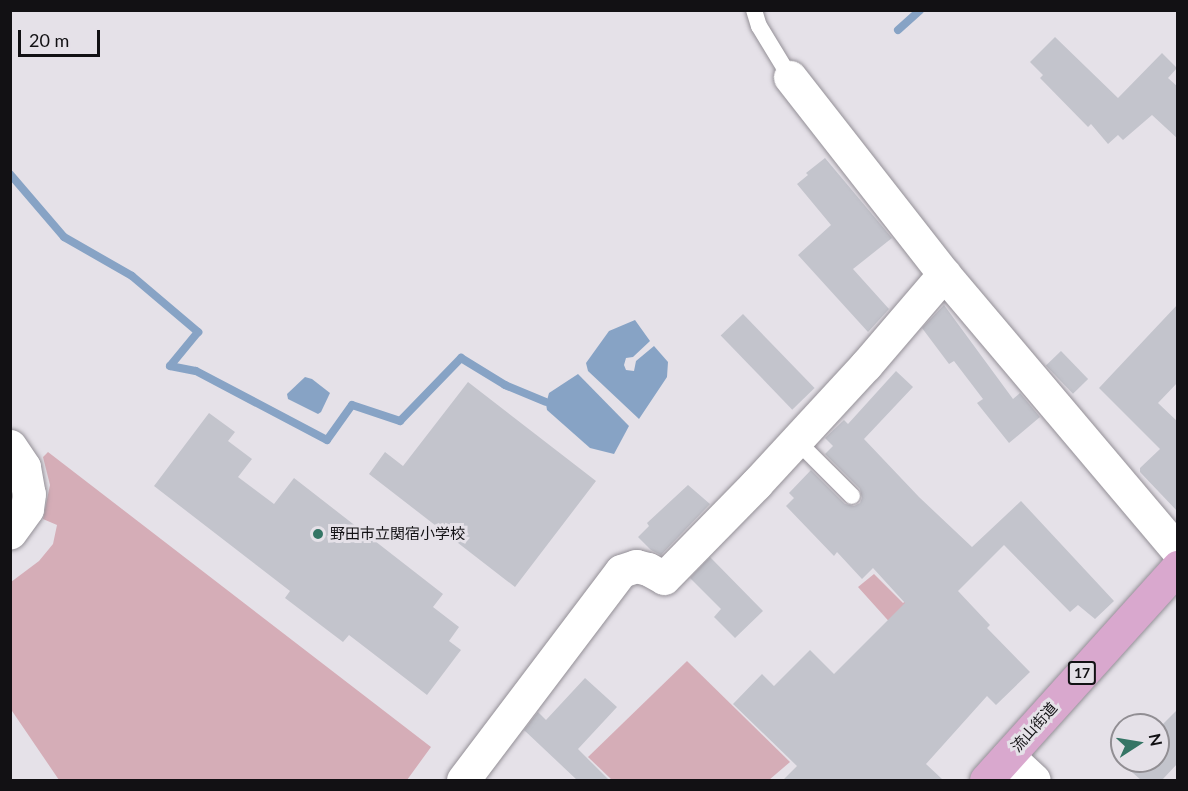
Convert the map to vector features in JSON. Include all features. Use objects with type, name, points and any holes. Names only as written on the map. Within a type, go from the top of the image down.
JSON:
[{"type":"main road","name":"流山街道","points":[[986,780],[1178,567]]},
{"type":"street","points":[[790,77],[944,274],[1178,551]]},
{"type":"street","points":[[463,780],[621,571],[636,566],[648,569],[664,578],[878,352],[944,274]]},
{"type":"street","points":[[10,446],[24,467],[29,494],[27,509],[10,532]]},
{"type":"street","points":[[1008,756],[1034,780]]},
{"type":"lane","points":[[754,10],[759,26],[790,77]]},
{"type":"lane","points":[[796,440],[852,496]]},
{"type":"shaded area","points":[[48,452],[431,747],[407,780],[59,780],[10,708],[11,582],[39,561],[53,544],[57,525],[43,519],[50,485],[43,457]]},
{"type":"shaded area","points":[[874,574],[903,603],[909,598],[939,677],[858,587]]},
{"type":"shaded area","points":[[687,661],[790,762],[769,780],[612,780],[588,757]]},
{"type":"water","points":[[635,320],[650,341],[633,357],[626,358],[624,365],[626,370],[634,371],[636,361],[654,346],[668,362],[667,377],[639,419],[588,371],[586,363],[609,331]]},
{"type":"water","points":[[578,374],[629,426],[614,454],[590,448],[547,410],[549,393]]},
{"type":"water","points":[[305,377],[312,379],[330,393],[318,414],[288,399],[287,394]]},
{"type":"building","points":[[1055,37],[1118,98],[1162,53],[1177,68],[1168,78],[1178,87],[1178,139],[1152,115],[1123,140],[1118,135],[1108,144],[1091,124],[1088,127],[1040,78],[1043,75],[1030,62]]},
{"type":"building","points":[[825,158],[892,238],[853,269],[889,309],[868,332],[798,255],[831,225],[797,184],[808,175],[806,173]]},
{"type":"building","points":[[1178,304],[1178,382],[1158,403],[1178,422],[1178,512],[1140,472],[1140,468],[1160,449],[1099,388]]},
{"type":"building","points":[[944,305],[1013,399],[1020,393],[1040,417],[1009,443],[977,403],[983,399],[954,361],[949,364],[922,328]]},
{"type":"building","points":[[743,314],[815,388],[792,410],[721,336]]},
{"type":"building","points":[[1061,351],[1088,379],[1073,394],[1046,366]]},
{"type":"building","points":[[896,371],[913,387],[864,439],[919,497],[972,547],[1021,501],[1114,601],[1095,619],[1078,605],[1070,612],[1004,545],[958,591],[990,625],[987,628],[1030,672],[996,705],[987,696],[926,764],[943,780],[783,780],[797,766],[733,704],[762,674],[774,686],[810,650],[834,674],[905,603],[873,568],[862,579],[837,552],[834,556],[786,506],[794,498],[789,493],[811,470],[845,504],[854,506],[860,503],[862,498],[860,489],[825,454],[833,446],[825,438],[844,420],[848,424]]},
{"type":"building","points":[[468,382],[596,481],[515,587],[369,474],[385,452],[403,466]]},
{"type":"building","points":[[209,413],[235,432],[228,441],[252,459],[238,477],[274,504],[294,478],[443,594],[433,607],[459,627],[449,641],[461,650],[427,695],[349,635],[343,642],[285,598],[290,591],[154,486]]},
{"type":"building","points":[[688,485],[710,504],[661,555],[651,550],[638,537],[649,526],[647,523]]},
{"type":"building","points":[[710,557],[763,611],[735,638],[714,617],[721,609],[690,578]]},
{"type":"building","points":[[585,678],[617,707],[578,749],[609,780],[577,780],[524,730],[538,712],[546,720]]},
{"type":"building","points":[[1178,709],[1178,763],[1170,772],[1170,717]]},
{"type":"building","points":[[1133,773],[1169,773],[1162,780],[1141,780]]},
{"type":"waterway","points":[[898,30],[920,10]]},
{"type":"waterway","points":[[10,174],[64,237],[132,276],[198,332],[170,366],[196,371],[327,440],[352,405],[400,421],[461,358],[505,385],[546,402]]},
{"type":"place","name":"野田市立関宿小学校","points":[[318,534]]}]
